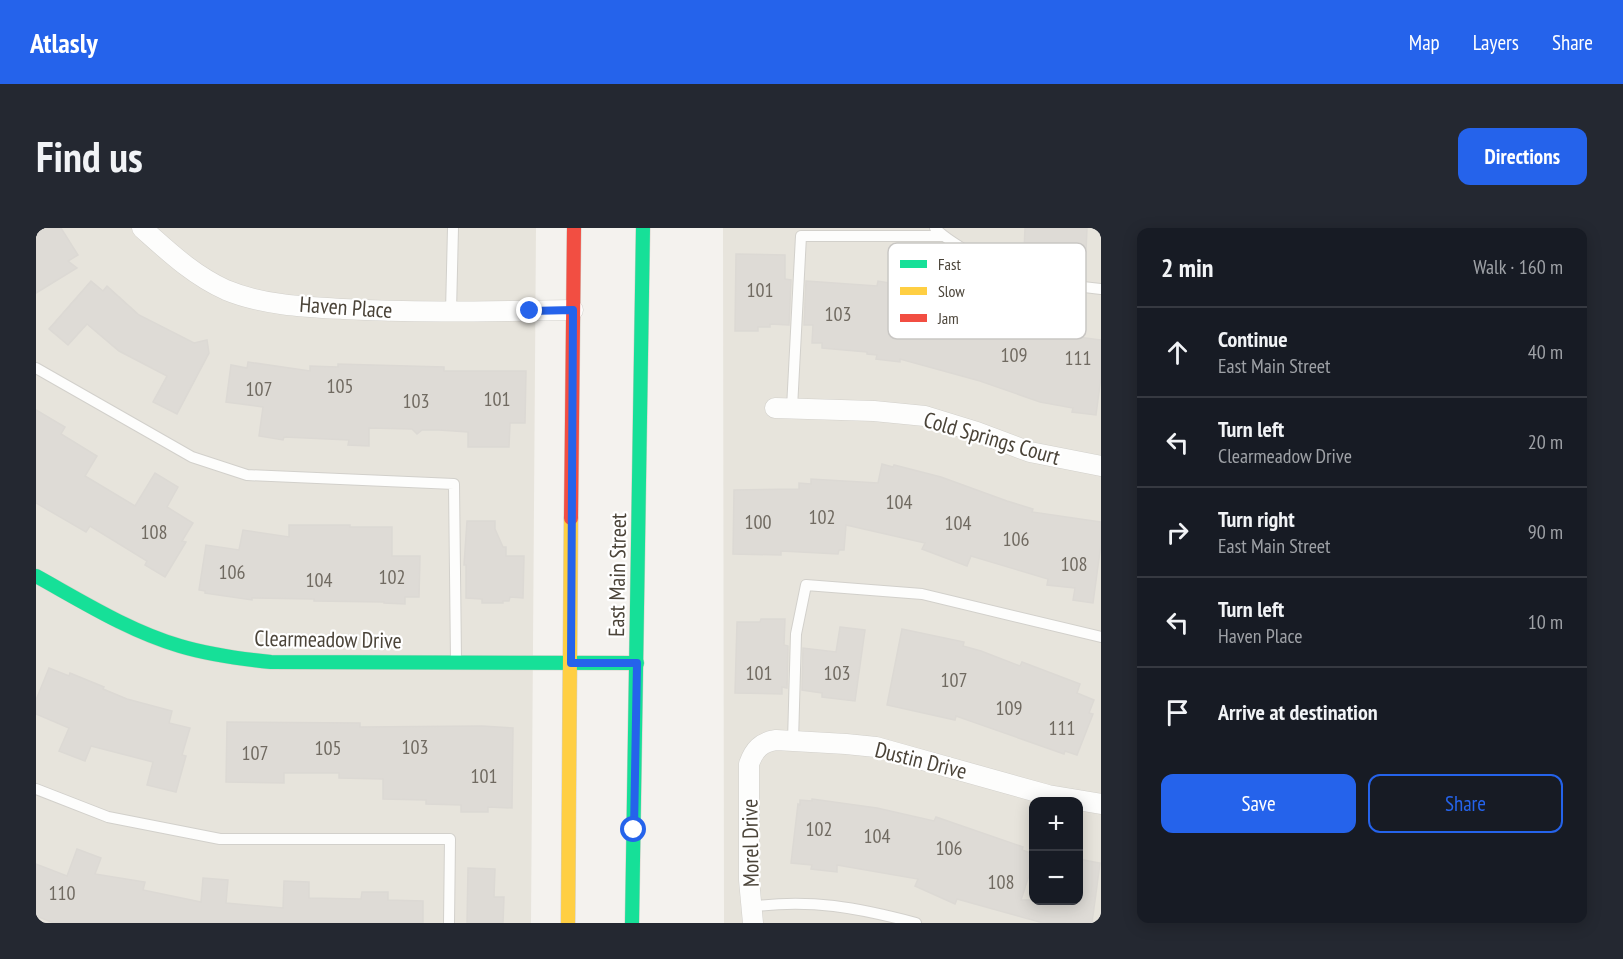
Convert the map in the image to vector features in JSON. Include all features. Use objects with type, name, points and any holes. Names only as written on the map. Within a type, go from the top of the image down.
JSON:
[{"type":"main road","name":"East Main Street","points":[[568,923],[574,228]]},
{"type":"main road","name":"East Main Street","points":[[632,923],[643,228]]},
{"type":"main road","name":"Clearmeadow Drive","points":[[36,576],[120,622],[166,642],[212,655],[270,662],[637,663]]},
{"type":"street","name":"Haven Place","points":[[142,228],[178,262],[201,278],[250,298],[312,307],[451,312],[573,310]]},
{"type":"street","name":"Cold Springs Court","points":[[784,408],[874,411],[925,416],[1030,452],[1101,466]]},
{"type":"street","name":"Dustin Drive","points":[[749,764],[752,755],[767,741],[876,747],[1048,795],[1101,804]]},
{"type":"street","name":"Morel Drive","points":[[749,764],[752,915]]},
{"type":"lane","points":[[451,312],[453,228]]},
{"type":"lane","points":[[784,408],[801,236],[938,232],[955,243]]},
{"type":"lane","points":[[1086,287],[1101,289]]},
{"type":"lane","points":[[36,368],[192,457],[247,476],[454,484],[456,662]]},
{"type":"lane","points":[[793,741],[796,634],[806,585],[922,594],[1101,637]]},
{"type":"lane","points":[[36,789],[108,817],[220,839],[450,839],[449,923]]},
{"type":"lane","points":[[752,915],[782,902],[831,905],[874,912],[916,923]]},
{"type":"shaded area","points":[[36,228],[536,228],[531,923],[36,923]]},
{"type":"shaded area","points":[[723,228],[1101,228],[1101,923],[724,923]]},
{"type":"building","points":[[36,228],[61,228],[78,255],[68,261],[77,268],[36,293]]},
{"type":"building","points":[[1025,228],[1087,228],[1086,252],[1086,243],[1024,243]]},
{"type":"building","points":[[736,254],[785,255],[785,279],[791,280],[789,325],[770,324],[770,327],[758,327],[758,331],[735,331]]},
{"type":"building","points":[[91,281],[103,291],[107,286],[139,315],[194,343],[207,340],[209,353],[177,414],[153,402],[167,376],[119,351],[87,324],[68,345],[49,329]]},
{"type":"building","points":[[806,281],[877,286],[878,281],[888,283],[888,339],[1086,338],[1101,340],[1101,377],[1096,415],[1072,412],[1073,408],[1040,402],[980,381],[900,359],[900,362],[876,359],[877,355],[867,354],[867,352],[822,348],[822,343],[812,343],[813,325],[804,325]]},
{"type":"building","points":[[248,362],[310,371],[310,366],[338,367],[338,364],[444,367],[444,371],[526,371],[525,423],[510,423],[509,447],[468,447],[468,432],[439,430],[422,430],[417,434],[412,429],[369,428],[369,446],[348,445],[349,440],[284,437],[283,440],[259,436],[263,407],[226,402],[231,365],[247,368]]},
{"type":"building","points":[[36,410],[65,427],[61,434],[97,456],[85,476],[135,506],[155,473],[178,487],[167,507],[193,523],[182,541],[186,542],[165,577],[145,565],[147,561],[90,526],[86,532],[36,503]]},
{"type":"building","points":[[882,464],[941,477],[1033,509],[1032,512],[1101,522],[1101,544],[1093,603],[1073,600],[1075,588],[1047,585],[1048,579],[971,556],[967,566],[922,549],[925,543],[846,525],[844,550],[839,550],[838,554],[781,551],[781,555],[733,554],[734,490],[799,489],[799,483],[811,484],[811,479],[878,483]]},
{"type":"building","points":[[467,521],[495,521],[495,529],[503,547],[506,547],[506,556],[524,556],[523,598],[510,597],[509,601],[503,601],[503,603],[482,603],[482,599],[466,598],[466,565],[464,565]]},
{"type":"building","points":[[289,525],[392,527],[392,556],[420,556],[419,597],[405,597],[405,604],[314,601],[314,599],[252,598],[252,600],[205,593],[199,590],[206,545],[239,550],[243,530],[289,537]]},
{"type":"building","points":[[761,619],[785,619],[784,645],[788,646],[787,688],[782,687],[782,694],[735,693],[737,622],[760,622]]},
{"type":"building","points":[[840,627],[865,630],[855,701],[822,697],[822,693],[802,690],[803,648],[836,652]]},
{"type":"building","points":[[902,629],[964,642],[963,646],[1020,666],[1022,662],[1080,684],[1077,693],[1094,700],[1089,713],[1093,714],[1077,755],[1065,751],[1064,754],[956,716],[955,720],[887,705]]},
{"type":"building","points":[[49,668],[69,676],[70,673],[127,699],[172,711],[169,723],[190,728],[182,755],[186,756],[176,792],[147,785],[153,762],[91,746],[85,761],[59,751],[69,728],[36,714],[36,700]]},
{"type":"building","points":[[227,722],[360,723],[360,727],[513,728],[512,808],[488,807],[488,812],[461,812],[461,805],[426,804],[426,800],[383,799],[383,779],[339,778],[339,773],[284,773],[284,783],[226,782]]},
{"type":"building","points":[[812,799],[877,808],[934,821],[936,817],[1023,847],[1022,850],[1029,852],[1029,875],[1021,900],[1029,900],[1029,905],[1083,905],[1083,860],[1100,863],[1092,923],[1043,923],[957,899],[955,904],[915,886],[918,879],[837,865],[837,872],[811,869],[812,865],[791,863],[798,804],[800,805],[800,800],[812,801]]},
{"type":"building","points":[[77,849],[101,858],[95,874],[145,882],[143,890],[201,902],[203,878],[228,880],[226,903],[283,908],[284,881],[309,882],[309,898],[361,899],[362,892],[388,892],[388,900],[423,901],[423,923],[54,923],[36,916],[36,864],[67,876]]},
{"type":"building","points":[[468,868],[495,869],[494,897],[504,897],[503,923],[467,923]]},
{"type":"traffic: fast","points":[[632,923],[643,228]]},
{"type":"traffic: fast","points":[[36,576],[106,615],[161,640],[191,649],[237,658],[271,662],[637,663]]},
{"type":"traffic: slow","points":[[568,923],[571,518]]},
{"type":"traffic: jam","points":[[571,518],[574,228]]},
{"type":"route","points":[[530,311],[573,310],[571,663],[637,663],[634,830]]}]
